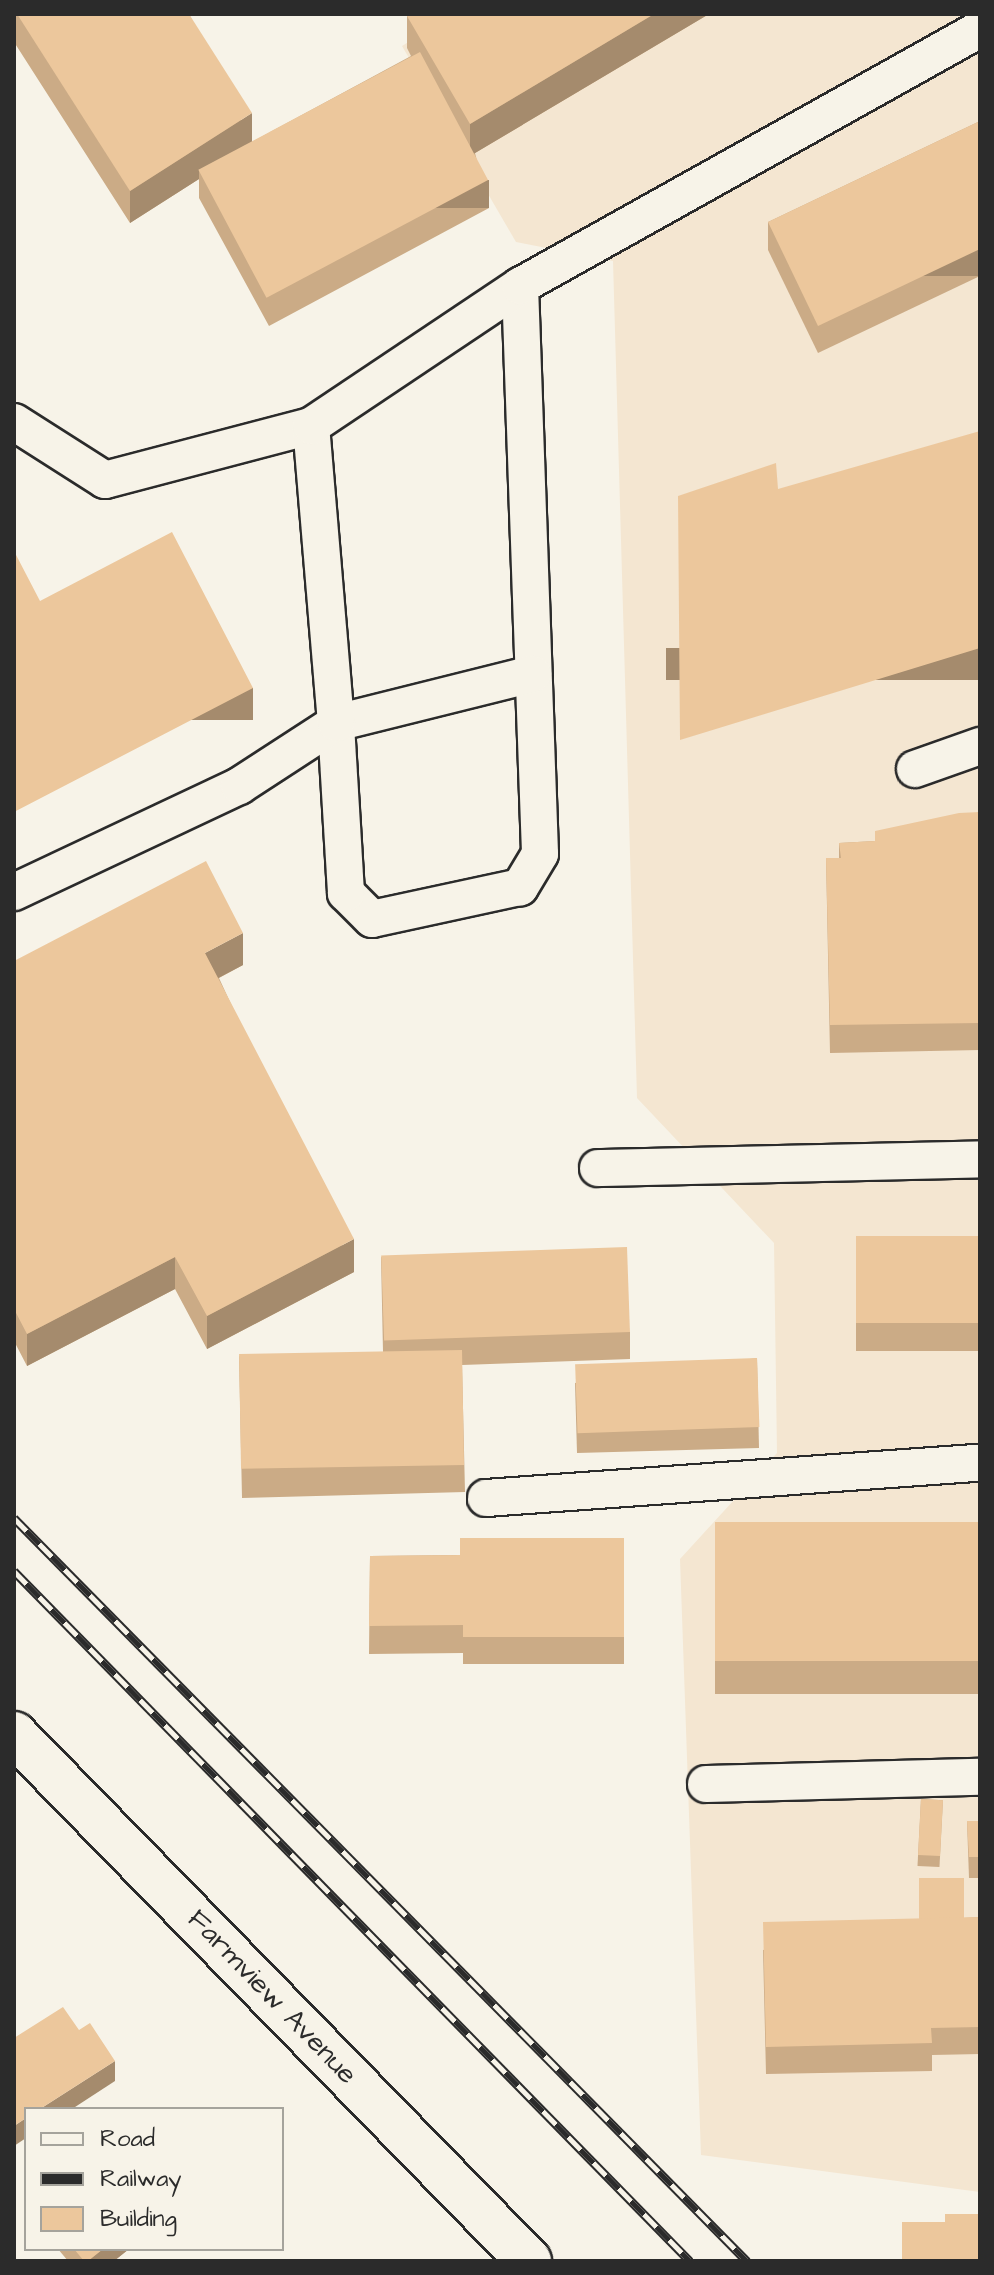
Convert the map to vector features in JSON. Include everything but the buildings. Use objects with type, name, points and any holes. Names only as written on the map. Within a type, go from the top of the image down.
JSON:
[{"type":"street","name":"Farmview Avenue","points":[[14,1734],[529,2261]]},
{"type":"lane","points":[[14,422],[105,480],[311,426],[520,286],[980,29]]},
{"type":"lane","points":[[311,426],[336,723],[346,893],[372,919],[520,887],[540,854],[520,286]]},
{"type":"lane","points":[[14,892],[239,786],[336,723],[533,674]]},
{"type":"lane","points":[[915,769],[980,746]]},
{"type":"lane","points":[[598,1168],[980,1159]]},
{"type":"lane","points":[[486,1498],[980,1463]]},
{"type":"lane","points":[[706,1784],[980,1777]]},
{"type":"shaded area","points":[[453,14],[980,14],[980,2192],[701,2155],[680,1559],[777,1453],[774,1243],[637,1098],[613,261],[516,242],[402,46]]},
{"type":"railway","points":[[14,1518],[747,2261]]},
{"type":"railway","points":[[14,1571],[690,2261]]}]
